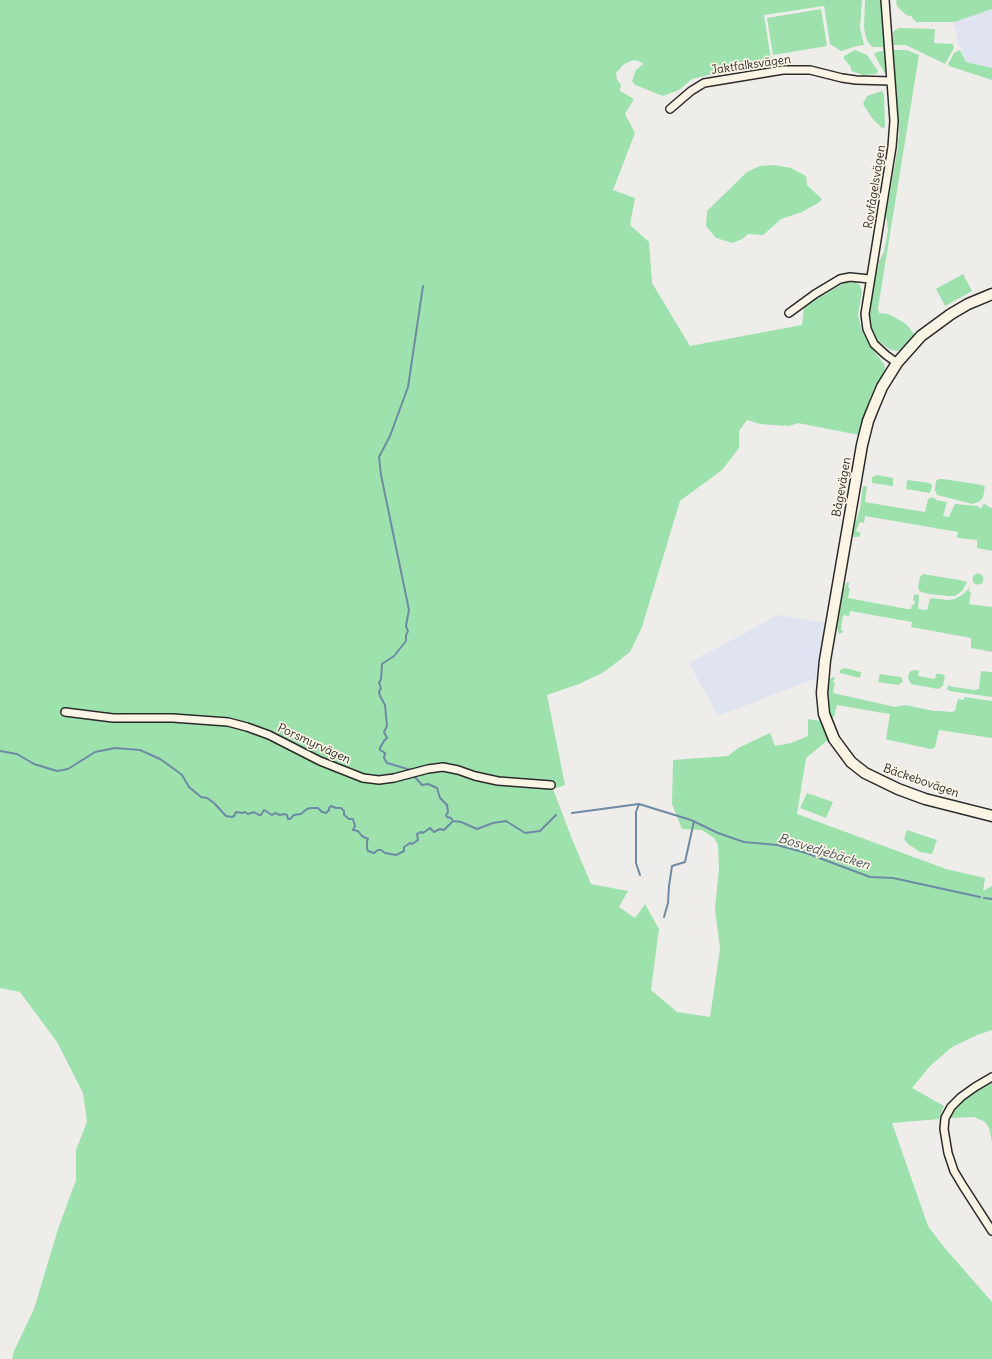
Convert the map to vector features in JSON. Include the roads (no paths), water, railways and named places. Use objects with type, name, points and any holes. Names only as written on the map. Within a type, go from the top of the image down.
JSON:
[{"type":"street","name":"Rovfågelsvägen","points":[[885,0],[894,121],[892,147],[865,314],[867,329],[874,344],[897,363]]},
{"type":"street","name":"Jaktfalksvägen","points":[[670,109],[691,91],[704,83],[783,70],[810,70],[838,78],[891,81]]},
{"type":"street","points":[[789,313],[815,294],[840,279],[850,277],[870,279]]},
{"type":"street","name":"Bågevägen","points":[[834,739],[824,714],[822,693],[823,673],[862,445],[868,421],[882,387],[897,363],[915,342],[935,325],[968,304],[992,294]]},
{"type":"street","name":"Porsmyrvägen","points":[[65,712],[113,718],[173,718],[228,722],[268,735],[320,760],[363,778],[379,780],[394,778],[428,769],[444,767],[498,781],[551,785]]},
{"type":"street","name":"Bäckebovägen","points":[[834,739],[851,762],[864,773],[874,778],[898,789],[926,799],[992,816]]},
{"type":"street","points":[[992,1077],[961,1096],[945,1118],[944,1129],[948,1153],[954,1170],[992,1231]]},
{"type":"waterway","points":[[411,770],[387,763],[384,758],[385,753],[380,750],[387,738],[384,732],[387,726],[385,705],[379,692],[381,688],[379,683],[381,679],[382,664],[394,656],[406,641],[408,631],[406,626],[409,610],[381,475],[379,457],[390,436],[408,387],[423,286]]},
{"type":"waterway","name":"Bosvedjebäcken","points":[[0,751],[17,754],[34,764],[57,771],[68,769],[95,752],[115,748],[140,750],[160,759],[182,775],[189,787],[201,797],[207,798],[214,803],[226,816],[232,817],[236,812],[245,812],[248,814],[254,812],[261,815],[264,810],[272,815],[275,813],[287,815],[288,819],[290,819],[294,815],[301,814],[307,809],[311,808],[318,808],[322,812],[326,813],[331,806],[341,808],[344,811],[344,815],[349,819],[353,819],[355,826],[353,830],[358,831],[362,836],[368,839],[368,851],[374,853],[381,850],[385,853],[396,855],[404,851],[404,847],[418,840],[417,834],[421,832],[423,833],[430,828],[434,832],[440,829],[444,830],[453,821],[461,822],[477,829],[493,823],[506,821],[525,833],[540,831],[556,815]]},
{"type":"waterway","points":[[414,776],[422,785],[428,784],[437,788],[440,798],[447,805],[448,812],[446,815],[453,821]]},
{"type":"waterway","points":[[639,804],[636,812],[636,863],[640,875]]},
{"type":"waterway","name":"Bosvedjebäcken","points":[[572,813],[639,804],[691,820],[718,833],[744,842],[777,845],[806,853],[870,877],[893,878],[980,897]]},
{"type":"waterway","points":[[664,917],[668,903],[672,866],[685,862],[694,821]]},
{"type":"waterway","name":"Bosvedjebäcken","points":[[984,898],[992,899]]}]
